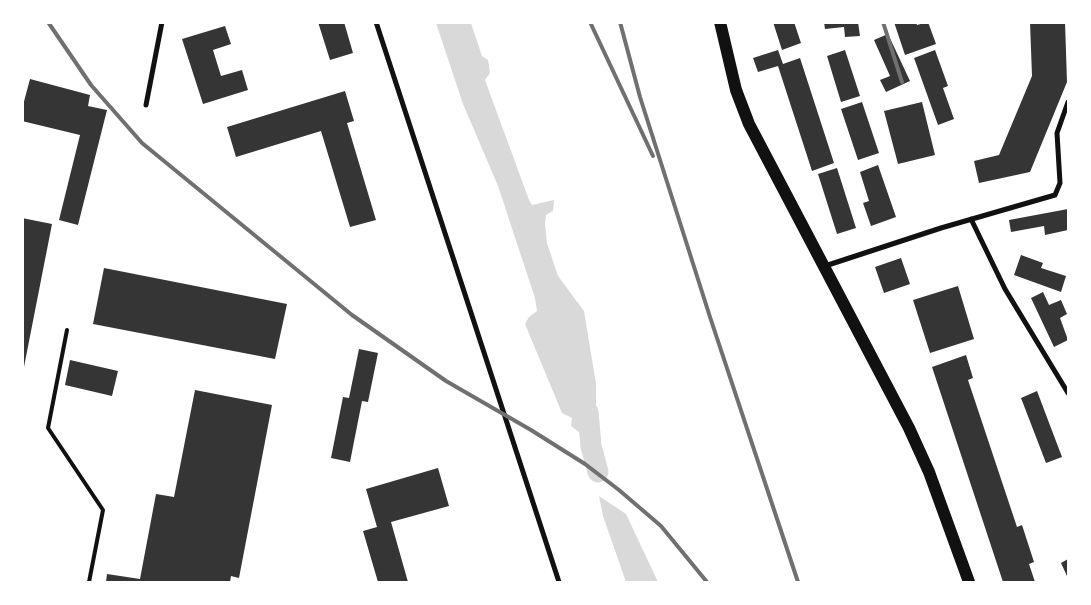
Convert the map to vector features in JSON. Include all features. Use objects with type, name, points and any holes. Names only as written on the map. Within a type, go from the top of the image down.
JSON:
[{"type":"main road","points":[[720,22],[736,90],[748,124],[822,267],[909,428],[929,472],[969,582]]},
{"type":"street","points":[[146,105],[162,22]]},
{"type":"street","points":[[376,22],[559,582]]},
{"type":"street","points":[[822,267],[970,219],[1055,195],[1060,183],[1057,133],[1068,102]]},
{"type":"street","points":[[970,219],[1005,289],[1068,394]]},
{"type":"lane","points":[[67,330],[48,428],[103,510],[89,582]]},
{"type":"shaded area","points":[[436,23],[471,23],[482,56],[488,60],[490,73],[485,80],[529,200],[532,205],[554,200],[553,211],[546,215],[547,243],[558,276],[584,311],[596,384],[596,445],[571,426],[572,418],[562,413],[525,324],[529,317],[537,311],[535,298],[498,186],[463,104]]},
{"type":"shaded area","points":[[599,496],[626,514],[658,582],[626,582],[603,516]]},
{"type":"building","points":[[318,22],[344,22],[353,53],[330,60]]},
{"type":"building","points":[[773,22],[794,22],[801,43],[782,50]]},
{"type":"building","points":[[824,22],[858,22],[860,36],[845,37],[844,27],[825,29]]},
{"type":"building","points":[[894,22],[916,22],[917,25],[928,22],[936,44],[905,55]]},
{"type":"building","points":[[1030,22],[1065,22],[1067,82],[1030,172],[979,183],[974,161],[999,155],[1032,76]]},
{"type":"building","points":[[225,26],[231,44],[213,50],[221,76],[242,70],[248,90],[203,104],[182,39]]},
{"type":"building","points":[[888,34],[910,81],[886,92],[880,80],[890,76],[874,40]]},
{"type":"building","points":[[778,50],[783,64],[800,58],[834,163],[812,171],[778,66],[758,72],[753,58]]},
{"type":"building","points":[[845,50],[860,96],[841,102],[827,56]]},
{"type":"building","points":[[935,50],[948,86],[943,88],[954,119],[938,125],[914,58]]},
{"type":"building","points":[[30,79],[90,95],[88,106],[107,110],[78,225],[59,220],[80,135],[22,121],[22,109]]},
{"type":"building","points":[[345,91],[354,121],[347,123],[376,220],[350,227],[321,131],[236,157],[227,127]]},
{"type":"building","points":[[862,102],[879,153],[858,160],[841,109]]},
{"type":"building","points":[[922,102],[935,155],[898,164],[884,111]]},
{"type":"building","points":[[878,165],[896,217],[871,226],[863,203],[869,201],[860,172]]},
{"type":"building","points":[[837,168],[856,228],[837,234],[818,174]]},
{"type":"building","points":[[1068,209],[1068,230],[1045,235],[1044,226],[1011,232],[1009,220]]},
{"type":"building","points":[[22,218],[52,224],[23,372],[22,372]]},
{"type":"building","points":[[1021,255],[1043,263],[1041,268],[1066,276],[1061,292],[1014,275]]},
{"type":"building","points":[[901,258],[910,284],[884,293],[875,267]]},
{"type":"building","points":[[104,268],[287,304],[275,359],[93,324]]},
{"type":"building","points":[[958,286],[974,339],[930,353],[913,300]]},
{"type":"building","points":[[1043,292],[1049,305],[1061,300],[1067,314],[1060,318],[1068,340],[1054,347],[1031,298]]},
{"type":"building","points":[[359,349],[378,353],[368,402],[362,401],[350,462],[331,458],[343,397],[349,398]]},
{"type":"building","points":[[966,355],[973,378],[968,380],[1017,527],[1022,525],[1034,562],[1029,564],[1035,582],[1003,582],[932,367]]},
{"type":"building","points":[[70,360],[118,371],[112,396],[65,385]]},
{"type":"building","points":[[195,390],[272,405],[239,578],[231,576],[230,582],[106,582],[107,574],[140,579],[156,494],[174,497]]},
{"type":"building","points":[[1037,391],[1062,457],[1046,463],[1021,398]]},
{"type":"building","points":[[438,468],[449,506],[391,522],[408,582],[378,582],[363,531],[377,527],[366,489]]},
{"type":"building","points":[[1068,559],[1068,576],[1067,576],[1061,563]]},
{"type":"waterway","points":[[588,412],[591,446],[598,472]]},
{"type":"railway","points":[[48,22],[91,85],[142,143],[352,315],[446,381],[531,430],[585,464],[619,490],[661,526],[707,582]]},
{"type":"railway","points":[[590,22],[653,156]]},
{"type":"railway","points":[[620,22],[640,97],[710,317],[798,582]]},
{"type":"railway","points":[[883,22],[902,82]]}]
